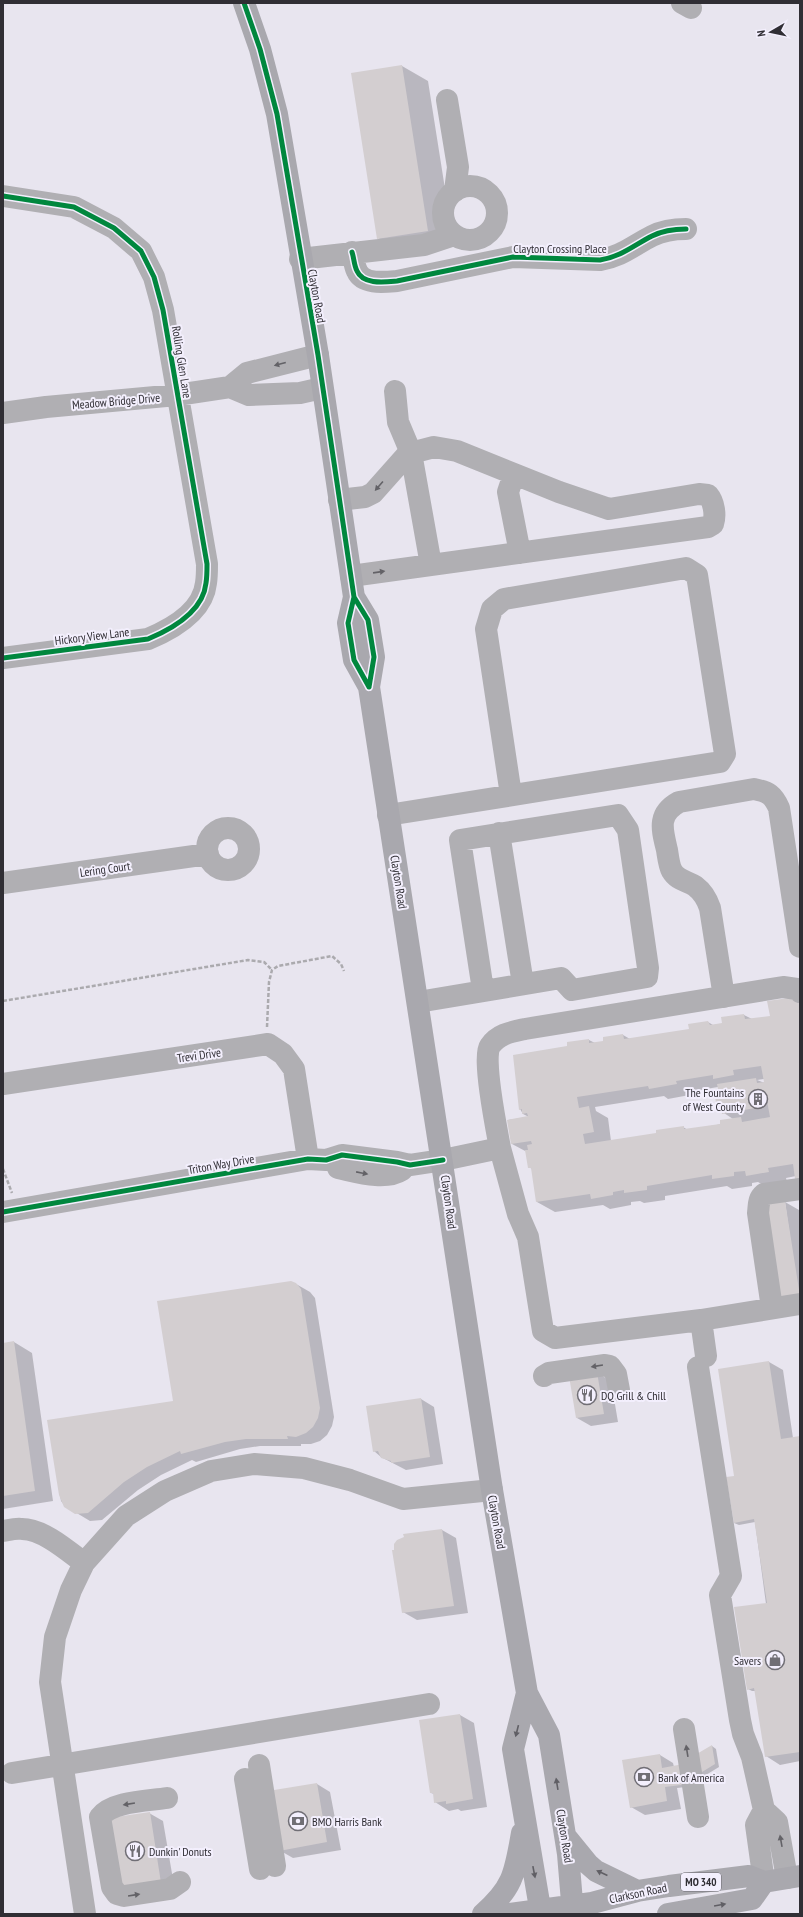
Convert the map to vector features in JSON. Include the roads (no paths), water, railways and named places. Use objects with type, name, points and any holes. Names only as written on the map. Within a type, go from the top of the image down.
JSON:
[{"type":"main road","name":"Clayton Road","points":[[244,3],[260,49],[277,114],[300,259],[318,355],[352,586],[368,620],[374,657],[369,687],[443,1160],[492,1490],[527,1693],[549,1735],[571,1877],[573,1910]]},
{"type":"main road","name":"Clayton Road","points":[[527,1693],[513,1749],[540,1912]]},
{"type":"main road","points":[[483,1914],[495,1904],[506,1890],[514,1875],[524,1820]]},
{"type":"main road","points":[[565,1836],[588,1864],[596,1871],[636,1891]]},
{"type":"main road","name":"Clarkson Road","points":[[510,1914],[573,1910],[592,1903],[636,1891],[749,1876],[764,1882],[794,1877]]},
{"type":"main road","name":"MO 340","points":[[668,1914],[752,1899],[764,1882]]},
{"type":"street","points":[[447,100],[458,167],[455,191]]},
{"type":"street","points":[[467,186],[480,188],[493,199],[497,214],[491,230],[478,239],[466,239],[454,235],[448,228],[443,212],[445,204],[455,191],[467,186]]},
{"type":"street","name":"Rolling Glen Lane","points":[[3,196],[74,207],[114,228],[141,251],[154,277],[163,310],[171,351],[177,395],[207,564],[206,584],[200,602],[193,612],[180,621]]},
{"type":"street","name":"Clayton Crossing Place","points":[[352,252],[357,272],[366,280],[380,282],[397,281],[513,257],[600,260],[614,258],[652,236],[670,230],[686,228]]},
{"type":"street","points":[[300,259],[424,245],[454,235]]},
{"type":"street","points":[[318,355],[247,373],[230,387],[249,395],[300,393],[322,388]]},
{"type":"street","name":"Meadow Bridge Drive","points":[[3,413],[46,407],[177,395],[230,387]]},
{"type":"street","points":[[395,391],[398,422],[408,455],[431,565]]},
{"type":"street","points":[[339,500],[366,497],[373,493],[408,455],[434,447],[457,451],[609,509],[699,494],[708,495],[712,500],[715,519],[713,524],[708,527],[408,568],[352,586]]},
{"type":"street","points":[[514,474],[508,492],[520,553]]},
{"type":"street","points":[[609,509],[612,540]]},
{"type":"street","points":[[388,815],[720,762],[725,754],[697,575],[686,568],[504,599],[492,609],[486,629],[511,795]]},
{"type":"street","name":"Hickory View Lane","points":[[3,658],[148,639],[163,633],[180,621]]},
{"type":"street","points":[[724,997],[708,902],[705,895],[695,886],[677,877],[671,870],[662,830],[663,818],[669,808],[679,802],[754,789],[764,791],[774,797],[779,808],[800,947]]},
{"type":"street","points":[[418,1002],[561,978],[572,990],[647,977],[648,968],[628,830],[618,814],[460,840],[483,990]]},
{"type":"street","points":[[499,833],[523,984]]},
{"type":"street","name":"Lering Court","points":[[3,883],[208,854]]},
{"type":"street","points":[[800,992],[797,989],[783,987],[525,1029],[498,1037],[488,1048],[487,1056],[492,1101],[500,1148],[518,1214],[528,1237],[544,1331],[555,1338],[701,1320],[800,1304]]},
{"type":"street","name":"Trevi Drive","points":[[3,1084],[268,1044],[283,1054],[294,1069],[317,1160]]},
{"type":"street","points":[[317,1160],[335,1168],[372,1174],[396,1174],[410,1165],[443,1160],[500,1148]]},
{"type":"street","name":"Triton Way Drive","points":[[8,1204],[317,1160]]},
{"type":"street","points":[[772,1308],[758,1213],[760,1198],[764,1194],[800,1189]]},
{"type":"street","points":[[701,1320],[702,1362],[730,1576],[720,1595],[743,1734],[752,1757],[764,1810],[777,1822],[794,1877]]},
{"type":"street","points":[[544,1376],[549,1373],[605,1365],[610,1366],[616,1374],[619,1390]]},
{"type":"street","points":[[85,1914],[61,1764],[50,1682],[52,1659],[55,1637],[71,1590],[84,1563],[126,1516],[165,1490],[211,1471],[254,1464],[304,1468],[350,1480],[403,1499],[492,1490]]},
{"type":"street","points":[[3,1531],[22,1528],[38,1533],[65,1548],[84,1563]]},
{"type":"street","points":[[12,1773],[429,1704]]},
{"type":"street","points":[[684,1729],[698,1817]]},
{"type":"street","points":[[263,1868],[248,1776],[263,1868]]},
{"type":"street","points":[[167,1798],[115,1806],[105,1810],[100,1817],[112,1888],[117,1894],[124,1896],[170,1889],[180,1882]]},
{"type":"street","points":[[764,1810],[756,1825],[764,1882]]},
{"type":"place","name":"The Fountains of West County","points":[[758,1099]]},
{"type":"place","name":"DQ Grill & Chill","points":[[587,1395]]},
{"type":"place","name":"Savers","points":[[775,1660]]},
{"type":"place","name":"Bank of America","points":[[644,1777]]},
{"type":"place","name":"BMO Harris Bank","points":[[298,1821]]},
{"type":"place","name":"Dunkin' Donuts","points":[[135,1851]]}]
